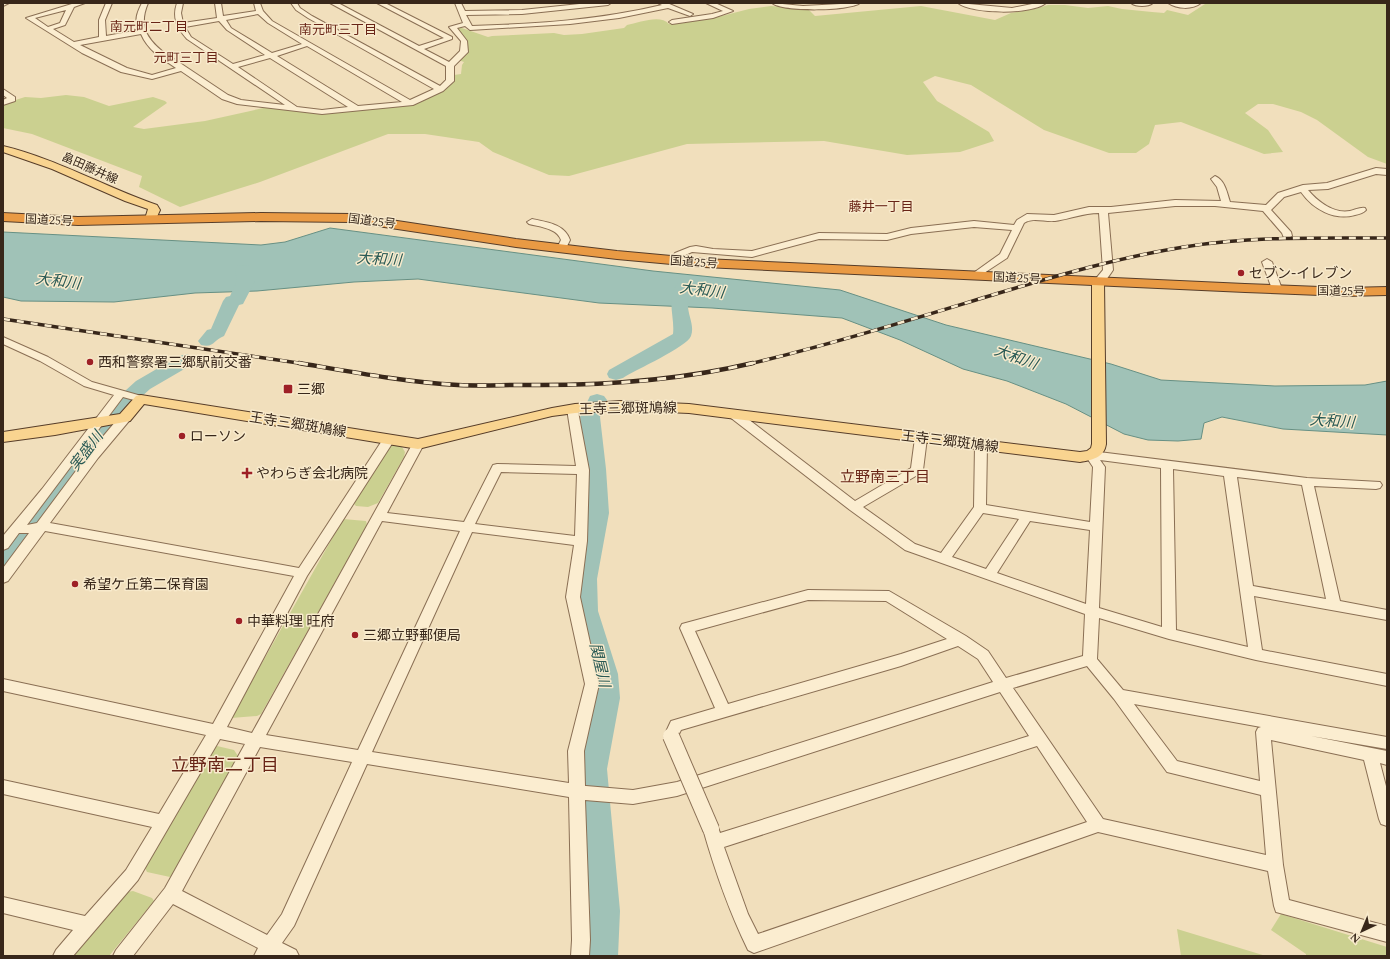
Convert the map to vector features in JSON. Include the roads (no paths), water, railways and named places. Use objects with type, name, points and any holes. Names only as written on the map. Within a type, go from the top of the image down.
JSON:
[{"type":"highway","name":"国道25号","points":[[3,217],[66,221],[269,217],[351,218],[562,248],[674,261],[1098,282],[1345,292],[1387,291]]},
{"type":"main road","name":"畠田藤井線","points":[[3,149],[56,167],[129,199],[153,207],[154,210],[151,219]]},
{"type":"main road","points":[[1095,449],[1098,282]]},
{"type":"main road","points":[[3,437],[111,420],[139,398]]},
{"type":"main road","name":"王寺三郷斑鳩線","points":[[139,398],[418,444],[552,412],[619,406],[692,408],[736,415],[1080,457],[1095,449]]},
{"type":"street","points":[[82,3],[29,18],[73,44],[124,70],[152,77],[182,68]]},
{"type":"street","points":[[103,39],[101,29],[102,19],[109,3]]},
{"type":"street","points":[[145,3],[140,20],[142,32],[154,48],[225,97],[240,102],[322,112],[410,103],[440,89],[450,81],[450,65],[464,52],[464,41],[452,27],[467,24]]},
{"type":"street","points":[[180,3],[177,14],[180,26],[194,42],[296,108]]},
{"type":"street","points":[[218,3],[218,13],[220,19],[233,32],[357,108]]},
{"type":"street","points":[[257,3],[260,12],[270,22],[410,103]]},
{"type":"street","points":[[294,3],[298,9],[310,17],[440,89]]},
{"type":"street","points":[[333,3],[450,65]]},
{"type":"street","points":[[380,3],[450,38],[419,48]]},
{"type":"street","points":[[458,3],[470,28],[550,24],[618,15],[668,6]]},
{"type":"street","points":[[462,14],[522,12],[575,5],[608,3]]},
{"type":"street","points":[[661,3],[690,14]]},
{"type":"street","points":[[672,22],[713,16],[730,11],[709,3]]},
{"type":"street","points":[[775,3],[780,5],[802,7],[857,3]]},
{"type":"street","points":[[961,3],[993,10],[1030,8],[1043,3]]},
{"type":"street","points":[[976,6],[983,3]]},
{"type":"street","points":[[1134,3],[1150,3]]},
{"type":"street","points":[[1171,3],[1183,7],[1191,7],[1198,3]]},
{"type":"street","points":[[48,29],[63,24],[71,6]]},
{"type":"street","points":[[180,26],[260,12]]},
{"type":"street","points":[[73,44],[142,32]]},
{"type":"street","points":[[232,67],[308,44]]},
{"type":"street","points":[[3,91],[12,99],[3,102]]},
{"type":"street","points":[[975,276],[1004,256],[1020,222],[1027,217],[1054,218],[1089,210],[1103,211],[1175,203],[1226,204],[1268,208],[1281,195],[1303,188],[1328,186],[1376,171],[1387,172]]},
{"type":"street","points":[[1215,179],[1221,186],[1226,204]]},
{"type":"street","points":[[1303,188],[1305,193],[1312,200],[1337,214],[1353,213],[1362,210]]},
{"type":"street","points":[[1265,208],[1286,232],[1286,236]]},
{"type":"street","points":[[1098,282],[1108,270],[1103,211]]},
{"type":"street","points":[[532,222],[547,224],[560,232],[566,240],[562,248]]},
{"type":"street","points":[[674,261],[682,252],[696,249],[713,252],[752,254],[819,236],[887,237],[911,231],[974,224],[1017,228]]},
{"type":"street","points":[[1267,262],[1277,289]]},
{"type":"street","points":[[3,340],[44,359],[88,384],[122,395],[139,398]]},
{"type":"street","points":[[3,578],[38,527],[94,455],[122,395]]},
{"type":"street","points":[[580,956],[582,792],[576,750],[592,684],[572,597],[581,541],[586,408]]},
{"type":"street","points":[[736,415],[854,507],[910,547],[1092,611],[1169,634],[1256,654],[1387,680]]},
{"type":"street","points":[[3,545],[111,420]]},
{"type":"street","points":[[854,507],[917,470],[921,438]]},
{"type":"street","points":[[62,956],[132,875],[217,731],[302,573],[389,439]]},
{"type":"street","points":[[122,956],[171,894],[418,444]]},
{"type":"street","points":[[944,559],[980,508],[981,445]]},
{"type":"street","points":[[1268,790],[1172,768],[1119,695],[1090,660],[1099,467],[1095,449],[1167,465],[1306,482],[1376,485]]},
{"type":"street","points":[[1167,465],[1169,634]]},
{"type":"street","points":[[267,951],[288,920],[468,526],[497,468],[583,470]]},
{"type":"street","points":[[1230,473],[1256,654]]},
{"type":"street","points":[[1306,482],[1334,606]]},
{"type":"street","points":[[980,508],[1096,527]]},
{"type":"street","points":[[378,516],[581,541]]},
{"type":"street","points":[[989,575],[1027,516]]},
{"type":"street","points":[[17,529],[38,527],[103,536],[127,542],[302,573]]},
{"type":"street","points":[[1248,590],[1387,615]]},
{"type":"street","points":[[723,710],[687,628],[808,595],[890,596],[983,655],[1098,825]]},
{"type":"street","points":[[961,640],[901,660],[723,710],[676,725],[670,736],[714,835],[721,864],[741,917],[754,944],[1098,825],[1275,865]]},
{"type":"street","points":[[3,685],[256,740],[605,796],[633,797],[677,789],[1003,685],[1090,660]]},
{"type":"street","points":[[1119,695],[1387,743]]},
{"type":"street","points":[[1387,758],[1262,732],[1275,865],[1282,906],[1387,934]]},
{"type":"street","points":[[714,835],[1040,739]]},
{"type":"street","points":[[1370,755],[1387,819]]},
{"type":"street","points":[[3,787],[163,822]]},
{"type":"street","points":[[171,894],[267,951],[290,956]]},
{"type":"street","points":[[3,905],[88,925]]},
{"type":"water","name":"大和川","points":[[330,228],[653,271],[840,290],[946,325],[1111,364],[1161,380],[1275,386],[1365,385],[1387,381],[1387,435],[1283,429],[1222,417],[1204,423],[1201,439],[1178,441],[1148,440],[1124,434],[1066,404],[1007,381],[963,369],[900,340],[842,318],[712,308],[599,303],[418,279],[354,282],[257,291],[195,293],[114,302],[21,301],[3,297],[3,232],[261,245],[285,242]]},
{"type":"waterway","name":"実盛川","points":[[207,341],[213,334],[218,332],[232,301],[237,300],[246,281],[243,270]]},
{"type":"waterway","name":"関屋川","points":[[616,374],[666,347],[682,336],[683,325],[679,304],[683,288]]},
{"type":"waterway","name":"実盛川","points":[[3,561],[122,404],[143,385],[186,360]]},
{"type":"waterway","name":"関屋川","points":[[597,400],[590,417],[596,469],[598,513],[586,579],[586,611],[606,674],[607,698],[594,769],[605,911],[603,956]]},
{"type":"railway","points":[[752,363],[906,321],[1067,273],[1160,251],[1209,243],[1260,239],[1387,238]]},
{"type":"railway","points":[[3,319],[305,364]]},
{"type":"railway","points":[[299,363],[418,382],[458,385],[580,385],[638,381],[696,374],[752,363]]},
{"type":"place","name":"セブン-イレブン","points":[[1241,273]]},
{"type":"place","name":"西和警察署三郷駅前交番","points":[[90,362]]},
{"type":"place","name":"三郷","points":[[288,389]]},
{"type":"place","name":"ローソン","points":[[182,436]]},
{"type":"place","name":"やわらぎ会北病院","points":[[247,473]]},
{"type":"place","name":"希望ケ丘第二保育園","points":[[75,584]]},
{"type":"place","name":"中華料理 旺府","points":[[239,621]]},
{"type":"place","name":"三郷立野郵便局","points":[[355,635]]},
{"type":"district","name":"南元町二丁目","points":[[149,26]]},
{"type":"district","name":"南元町三丁目","points":[[338,29]]},
{"type":"district","name":"元町三丁目","points":[[186,57]]},
{"type":"district","name":"藤井一丁目","points":[[881,206]]},
{"type":"district","name":"立野南三丁目","points":[[885,477]]},
{"type":"district","name":"立野南二丁目","points":[[225,765]]}]
